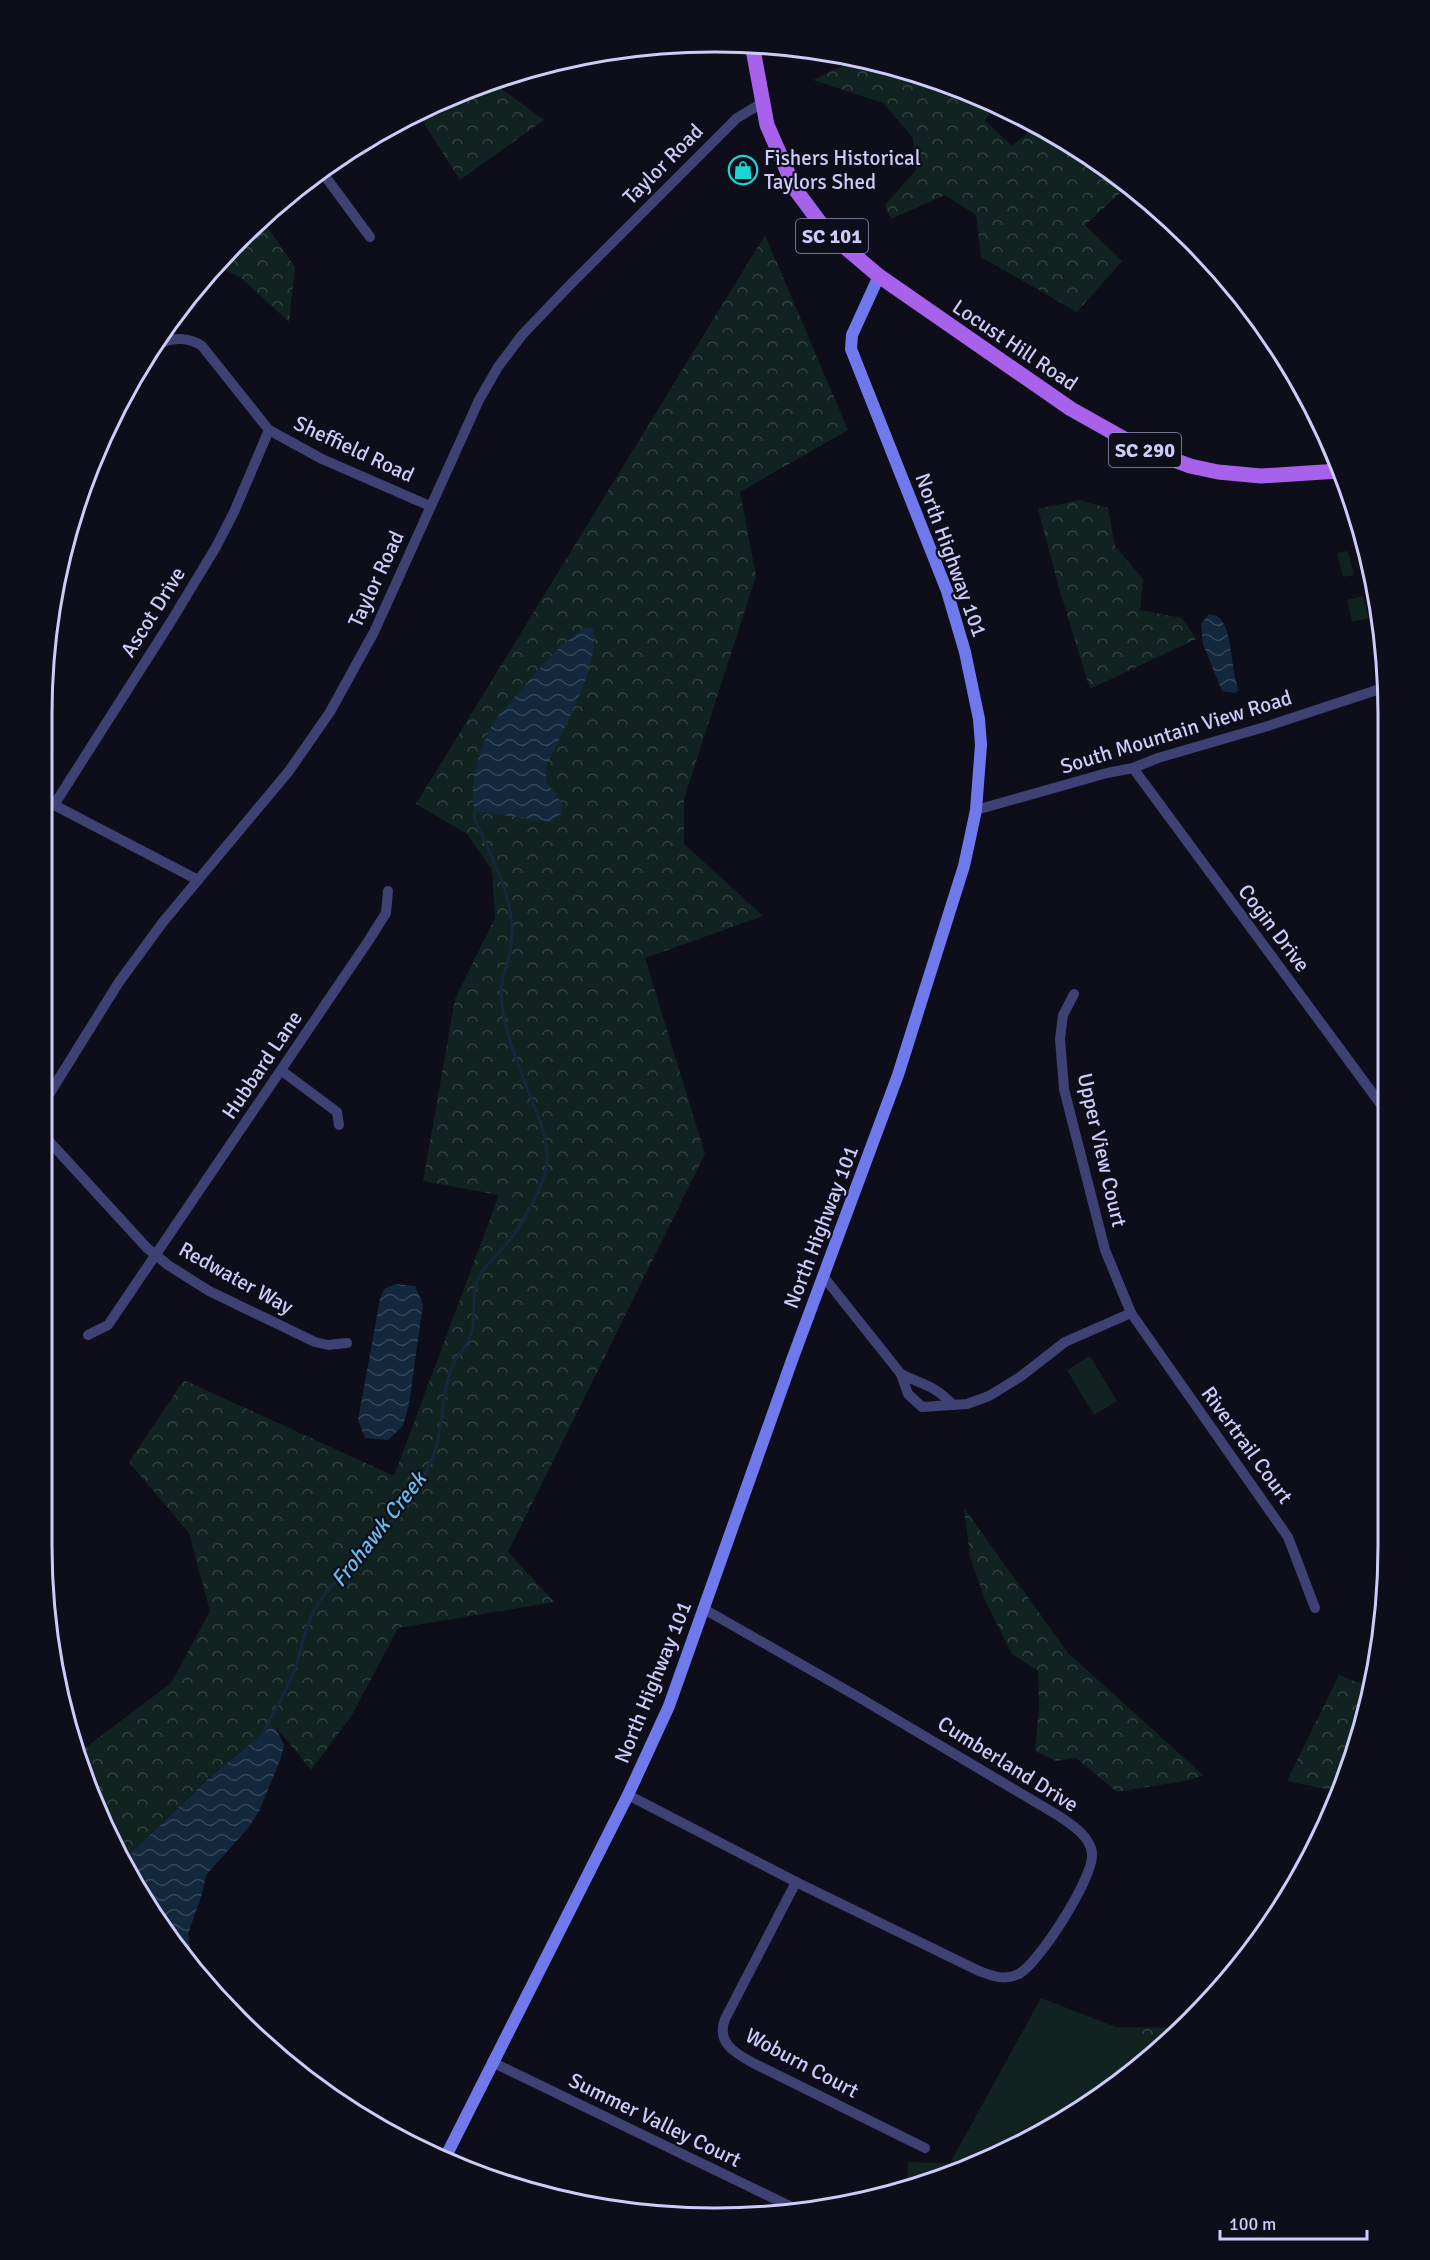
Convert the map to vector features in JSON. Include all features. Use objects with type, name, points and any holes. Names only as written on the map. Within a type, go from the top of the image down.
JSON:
[{"type":"main road","name":"SC 101","points":[[754,54],[762,103]]},
{"type":"main road","name":"Locust Hill Road","points":[[762,103],[770,135],[795,189],[827,232],[879,276],[1071,409],[1137,446],[1173,460],[1218,472],[1261,476],[1331,472]]},
{"type":"main road","name":"North Highway 101","points":[[448,2151],[628,1795],[669,1706],[898,1074],[964,866],[976,810],[980,770],[979,719],[959,627],[921,523],[851,349],[852,334],[879,276]]},
{"type":"street","name":"Taylor Road","points":[[52,1090],[119,982],[198,880],[289,771],[330,712],[374,632],[487,385],[522,335],[737,118],[762,103]]},
{"type":"street","points":[[327,178],[370,237]]},
{"type":"street","name":"Sheffield Road","points":[[168,341],[186,339],[202,346],[269,430],[322,459],[430,506]]},
{"type":"street","name":"Ascot Drive","points":[[52,803],[164,633],[216,547],[234,512],[269,430]]},
{"type":"street","name":"South Mountain View Road","points":[[976,810],[1107,773],[1133,768],[1158,758],[1268,726],[1377,690]]},
{"type":"street","name":"Cogin Drive","points":[[1133,768],[1378,1100]]},
{"type":"street","points":[[52,806],[198,880]]},
{"type":"street","name":"Hubbard Lane","points":[[88,1335],[108,1325],[282,1071],[386,913],[388,891]]},
{"type":"street","name":"Upper View Court","points":[[1074,994],[1063,1015],[1060,1039],[1064,1089],[1105,1250],[1131,1313]]},
{"type":"street","points":[[282,1071],[337,1113],[339,1125]]},
{"type":"street","name":"Redwater Way","points":[[52,1144],[147,1248],[190,1280],[315,1342],[328,1346],[347,1343]]},
{"type":"street","points":[[823,1276],[901,1374],[908,1394],[922,1407],[967,1404],[989,1396],[1020,1377],[1065,1342],[1131,1313]]},
{"type":"street","name":"Rivertrail Court","points":[[1131,1313],[1288,1537],[1315,1608]]},
{"type":"street","points":[[901,1374],[926,1383],[939,1391],[953,1405]]},
{"type":"street","name":"Cumberland Drive","points":[[628,1795],[796,1882],[995,1977],[1005,1978],[1025,1970],[1047,1944],[1087,1876],[1092,1863],[1092,1851],[1087,1841],[1075,1828],[1041,1804],[704,1609]]},
{"type":"street","name":"Woburn Court","points":[[796,1882],[725,2019],[722,2029],[724,2040],[731,2050],[753,2063],[925,2148]]},
{"type":"street","name":"Summer Valley Court","points":[[492,2062],[785,2204]]},
{"type":"green space","points":[[844,65],[886,75],[928,88],[990,112],[985,121],[1012,146],[1029,132],[1046,141],[1121,192],[1085,225],[1122,261],[1077,312],[981,257],[976,215],[945,195],[891,219],[885,205],[916,170],[913,138],[883,103],[813,80]]},
{"type":"green space","points":[[501,88],[544,120],[460,180],[422,121]]},
{"type":"green space","points":[[268,227],[295,267],[289,322],[240,277],[224,270]]},
{"type":"green space","points":[[765,235],[848,430],[740,492],[756,576],[684,799],[684,844],[763,916],[645,958],[705,1154],[508,1552],[554,1602],[398,1628],[352,1715],[311,1770],[276,1727],[268,1729],[206,1780],[130,1856],[103,1799],[85,1748],[171,1683],[210,1611],[189,1533],[129,1462],[184,1380],[394,1476],[499,1195],[423,1181],[455,999],[495,918],[492,870],[467,834],[416,804]]},
{"type":"green space","points":[[1079,500],[1108,508],[1115,546],[1143,579],[1140,610],[1182,618],[1196,639],[1090,689],[1038,509]]},
{"type":"green space","points":[[1348,551],[1354,575],[1343,577],[1337,553]]},
{"type":"green space","points":[[1363,596],[1369,618],[1352,622],[1347,600]]},
{"type":"green space","points":[[1090,1356],[1117,1401],[1094,1415],[1067,1370]]},
{"type":"green space","points":[[964,1508],[1068,1653],[1203,1775],[1190,1780],[1117,1792],[1076,1758],[1056,1761],[1035,1751],[1039,1707],[1038,1671],[1012,1654],[985,1600],[970,1557]]},
{"type":"green space","points":[[1339,1675],[1363,1684],[1355,1716],[1330,1790],[1287,1781]]},
{"type":"green space","points":[[1041,1998],[1116,2027],[1147,2047],[1083,2096],[1046,2119],[969,2157],[907,2178],[908,2162],[950,2163]]},
{"type":"green space","points":[[1116,2027],[1168,2028],[1147,2047]]},
{"type":"water","points":[[1209,614],[1221,619],[1228,634],[1238,691],[1235,693],[1222,691],[1203,644],[1201,624]]},
{"type":"water","points":[[584,628],[593,628],[594,643],[586,679],[546,767],[546,781],[562,804],[561,814],[551,822],[474,811],[473,788],[476,765],[494,722],[547,660]]},
{"type":"water","points":[[395,1284],[415,1286],[423,1304],[409,1404],[403,1426],[388,1440],[365,1438],[358,1420],[380,1299],[384,1289]]},
{"type":"water","points":[[275,1727],[284,1745],[281,1758],[259,1811],[249,1827],[206,1875],[188,1934],[190,1949],[164,1913],[130,1856],[210,1777],[268,1729]]},
{"type":"waterway","name":"Frohawk Creek","points":[[261,1737],[295,1669],[308,1626],[319,1602],[346,1569],[390,1523],[416,1490],[429,1467],[438,1440],[449,1376],[453,1364],[471,1334],[474,1320],[474,1292],[478,1279],[524,1219],[546,1170],[547,1153],[542,1129],[512,1048],[501,996],[511,946],[512,929],[507,897],[475,820],[474,811]]},
{"type":"place","name":"Fishers Historical Taylors Shed","points":[[743,170]]}]
